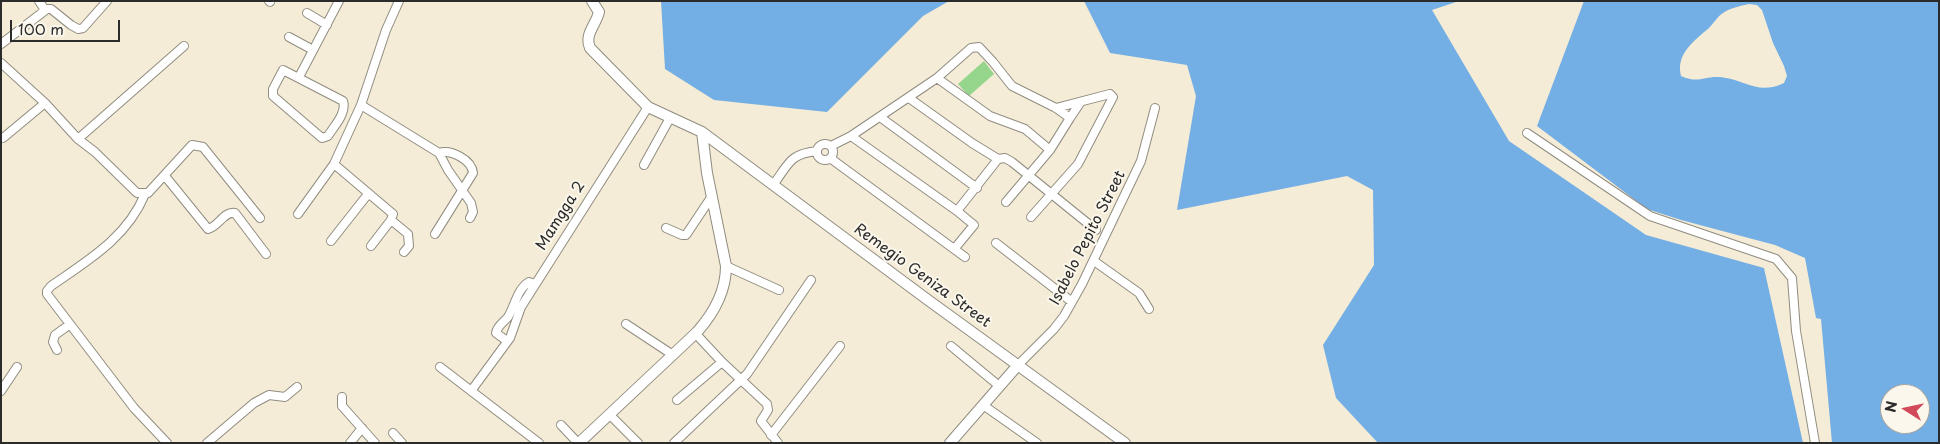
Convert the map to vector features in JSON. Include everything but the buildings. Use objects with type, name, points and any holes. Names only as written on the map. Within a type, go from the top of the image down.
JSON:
[{"type":"street","points":[[38,1],[45,10]]},
{"type":"street","points":[[1,44],[45,10],[51,9],[71,25],[78,29],[83,28],[107,1]]},
{"type":"street","points":[[299,77],[339,1]]},
{"type":"street","points":[[298,214],[334,164],[361,105],[386,30],[399,1]]},
{"type":"street","points":[[561,425],[579,443],[673,355],[706,321],[720,298],[726,277],[726,266],[702,132],[648,107],[590,48],[589,33],[599,12],[592,1]]},
{"type":"street","points":[[307,13],[327,25]]},
{"type":"street","points":[[289,37],[313,50]]},
{"type":"street","points":[[78,139],[184,46]]},
{"type":"street","points":[[773,185],[794,156],[804,152],[817,151],[823,144],[831,146],[851,136],[937,78],[974,46],[979,47],[994,62],[1012,86],[1056,108],[1070,118]]},
{"type":"street","points":[[1,62],[45,103],[78,139],[95,152],[137,193],[148,193],[192,145],[203,147],[260,218]]},
{"type":"street","points":[[283,70],[299,77],[344,103],[343,112],[326,137],[322,138],[273,96],[273,89],[283,70]]},
{"type":"street","points":[[937,78],[990,116],[1025,129],[1050,150]]},
{"type":"street","points":[[1031,217],[1078,164],[1113,97],[1108,94],[1056,108]]},
{"type":"street","points":[[909,98],[972,143],[998,159],[1005,158],[1028,174],[1096,230]]},
{"type":"street","points":[[3,138],[45,103]]},
{"type":"street","points":[[1006,202],[1050,150],[1080,103]]},
{"type":"street","points":[[361,105],[439,153],[471,203],[473,212],[470,218]]},
{"type":"street","name":"Mamgga 2","points":[[471,391],[507,341],[521,307],[648,107]]},
{"type":"street","name":"Isabelo Pepito Street","points":[[1018,365],[1054,329],[1072,302],[1094,261],[1141,161],[1155,108]]},
{"type":"street","points":[[880,117],[977,188]]},
{"type":"street","points":[[644,165],[670,118]]},
{"type":"street","name":"Remegio Geniza Street","points":[[702,132],[1125,443]]},
{"type":"street","points":[[1527,133],[1650,216],[1776,259],[1792,278],[1796,330],[1815,443]]},
{"type":"street","points":[[851,136],[974,225],[955,248]]},
{"type":"street","points":[[830,158],[833,152],[831,146]]},
{"type":"street","points":[[434,234],[461,190],[473,176],[473,168],[454,153],[445,151],[439,153]]},
{"type":"street","points":[[817,151],[818,156],[822,159],[830,158],[965,257]]},
{"type":"street","points":[[957,211],[998,159]]},
{"type":"street","points":[[334,164],[368,194],[392,211],[392,220],[371,246]]},
{"type":"street","points":[[165,176],[208,229],[212,228],[230,213],[235,213],[266,254]]},
{"type":"street","points":[[144,194],[140,206],[119,235],[47,291],[47,294],[134,408],[167,443]]},
{"type":"street","points":[[331,241],[368,194]]},
{"type":"street","points":[[666,228],[686,235],[712,196]]},
{"type":"street","points":[[392,220],[408,234],[408,246],[404,252]]},
{"type":"street","points":[[996,243],[1072,302]]},
{"type":"street","points":[[1094,261],[1139,293],[1150,310]]},
{"type":"street","points":[[726,266],[779,290]]},
{"type":"street","points":[[674,443],[742,381],[811,280]]},
{"type":"street","points":[[507,341],[496,332],[496,329],[507,318],[524,286],[529,282],[535,284]]},
{"type":"street","points":[[626,324],[673,355]]},
{"type":"street","points":[[56,350],[53,342],[55,335],[69,325]]},
{"type":"street","points":[[695,333],[722,362],[762,398],[768,407],[761,421],[778,443]]},
{"type":"street","points":[[771,435],[840,346]]},
{"type":"street","points":[[951,346],[998,385]]},
{"type":"street","points":[[677,400],[722,362]]},
{"type":"street","points":[[950,443],[998,385],[1018,365]]},
{"type":"street","points":[[440,366],[539,443]]},
{"type":"street","points":[[1,391],[17,367]]},
{"type":"street","points":[[207,443],[254,403],[268,395],[285,397],[297,387]]},
{"type":"street","points":[[342,397],[342,406],[375,443]]},
{"type":"street","points":[[983,405],[1037,443]]},
{"type":"street","points":[[609,414],[638,443]]},
{"type":"street","points":[[350,443],[362,428]]},
{"type":"street","points":[[393,433],[402,443]]},
{"type":"green space","points":[[984,61],[994,74],[969,96],[958,84]]},
{"type":"water","points":[[661,1],[949,1],[923,16],[827,112],[714,100],[665,69]]},
{"type":"water","points":[[1084,1],[1459,1],[1432,10],[1509,141],[1646,235],[1764,268],[1803,443],[1378,443],[1336,398],[1323,345],[1374,265],[1373,190],[1347,176],[1177,210],[1196,96],[1187,65],[1110,53]]},
{"type":"water","points":[[1584,1],[1939,1],[1939,443],[1832,443],[1821,319],[1816,318],[1805,258],[1775,245],[1647,209],[1537,126]],"holes":[[[1749,4],[1757,5],[1762,10],[1773,43],[1784,66],[1787,76],[1784,83],[1766,88],[1751,86],[1729,78],[1714,77],[1697,80],[1681,76],[1680,68],[1684,54],[1692,43],[1719,16],[1732,8]]]}]
